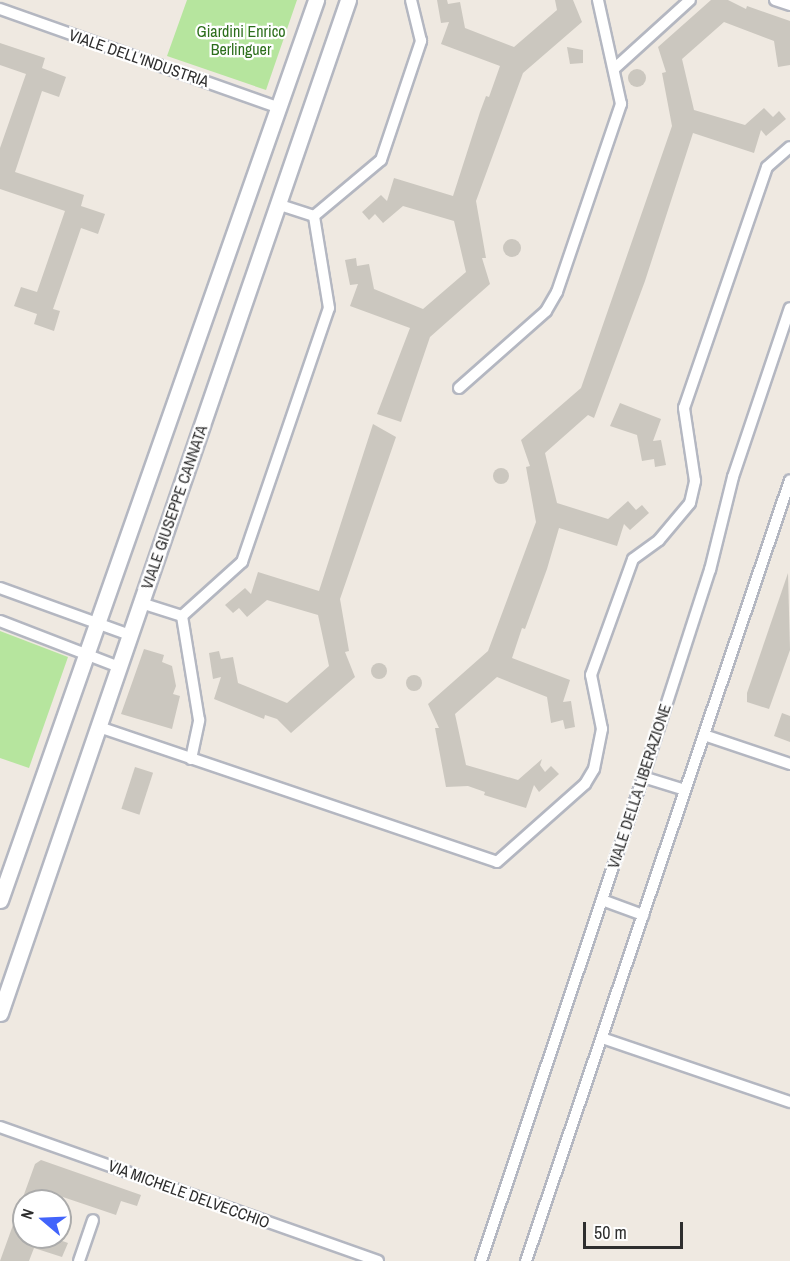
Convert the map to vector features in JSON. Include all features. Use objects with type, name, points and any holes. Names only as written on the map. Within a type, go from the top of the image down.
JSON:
[{"type":"street","points":[[0,900],[95,622],[316,0]]},
{"type":"street","name":"VIALE GIUSEPPE CANNATA","points":[[0,1013],[348,0]]},
{"type":"street","points":[[314,216],[381,160],[421,41],[411,0]]},
{"type":"street","points":[[459,388],[546,311],[557,292],[621,104],[615,68],[598,0]]},
{"type":"street","points":[[615,68],[690,0]]},
{"type":"street","points":[[775,0],[790,5]]},
{"type":"street","name":"VIALE DELL'INDUSTRIA","points":[[0,9],[278,107]]},
{"type":"street","points":[[99,727],[497,862],[585,784],[600,749],[602,729],[591,675],[633,559],[659,540],[690,503],[695,481],[684,408],[767,167],[790,147]]},
{"type":"street","points":[[278,204],[314,216]]},
{"type":"street","points":[[182,616],[242,562],[327,316],[329,308],[314,216]]},
{"type":"street","name":"VIALE DELLA LIBERAZIONE","points":[[481,1261],[643,777],[710,570],[733,477],[790,308]]},
{"type":"street","points":[[526,1261],[790,480]]},
{"type":"street","points":[[0,588],[130,635]]},
{"type":"street","points":[[141,603],[182,616]]},
{"type":"street","points":[[182,616],[199,720],[191,759]]},
{"type":"street","points":[[0,621],[119,667]]},
{"type":"street","points":[[704,735],[790,764]]},
{"type":"street","points":[[643,777],[685,790]]},
{"type":"street","points":[[602,900],[643,915]]},
{"type":"street","points":[[602,1038],[790,1102]]},
{"type":"street","name":"VIA MICHELE DELVECCHIO","points":[[0,1127],[378,1261]]},
{"type":"street","points":[[79,1261],[93,1220]]},
{"type":"green space","name":"Giardini Enrico Berlinguer","points":[[187,0],[297,0],[266,90],[167,56]]},
{"type":"green space","points":[[0,631],[68,657],[29,768],[0,758]]},
{"type":"building","points":[[437,0],[447,0],[448,4],[460,2],[465,28],[514,47],[557,10],[555,0],[573,0],[582,22],[523,73],[476,201],[486,258],[482,258],[490,284],[430,337],[401,422],[377,414],[410,328],[350,306],[358,284],[350,285],[345,260],[356,258],[357,266],[369,264],[374,289],[423,309],[466,272],[454,221],[403,206],[383,223],[375,214],[369,220],[362,212],[381,195],[387,201],[394,178],[453,196],[480,112],[486,96],[489,97],[500,66],[441,44],[449,22],[441,23]]},
{"type":"building","points":[[711,0],[728,0],[746,9],[747,6],[790,21],[790,65],[778,67],[774,41],[724,22],[682,59],[694,110],[745,125],[764,108],[773,117],[779,111],[786,119],[766,136],[761,130],[754,153],[693,133],[645,281],[594,418],[588,415],[545,453],[557,503],[608,519],[628,501],[636,510],[642,505],[649,513],[630,530],[624,524],[617,546],[559,528],[525,629],[522,628],[512,658],[570,680],[563,702],[571,701],[575,727],[565,729],[563,720],[551,723],[547,697],[497,677],[455,714],[466,765],[518,780],[542,759],[540,765],[545,772],[551,766],[559,774],[539,792],[534,785],[526,808],[484,795],[485,792],[468,786],[446,787],[435,728],[439,728],[428,704],[488,651],[536,522],[526,467],[530,466],[521,440],[581,388],[672,126],[662,73],[666,72],[658,47]]},
{"type":"building","points":[[0,43],[45,58],[42,68],[66,77],[59,97],[42,91],[15,172],[84,195],[81,206],[105,214],[98,234],[81,228],[53,309],[60,311],[54,331],[34,324],[37,314],[14,306],[21,287],[37,292],[65,211],[0,189],[0,148],[26,74],[0,65]]},
{"type":"building","points":[[567,47],[583,50],[583,63],[570,64]]},
{"type":"building","points":[[637,69],[643,72],[646,78],[643,84],[637,87],[631,84],[628,78],[631,72]]},
{"type":"building","points":[[512,239],[518,242],[521,248],[518,254],[512,257],[506,254],[503,248],[506,242]]},
{"type":"building","points":[[620,403],[661,419],[653,441],[661,440],[666,465],[655,467],[654,459],[642,461],[637,435],[610,426]]},
{"type":"building","points":[[373,424],[396,437],[340,599],[349,651],[345,652],[355,677],[291,733],[277,719],[265,715],[264,719],[214,699],[221,677],[213,679],[209,653],[219,651],[221,659],[233,657],[238,683],[287,703],[329,666],[318,615],[267,600],[247,617],[239,608],[233,613],[225,605],[245,588],[251,594],[258,572],[319,591]]},
{"type":"building","points":[[498,468],[504,468],[509,476],[507,482],[498,484],[493,479],[493,473]]},
{"type":"building","points":[[788,573],[790,650],[769,709],[747,702],[747,693]]},
{"type":"building","points":[[144,649],[164,655],[162,662],[172,666],[176,686],[173,694],[180,696],[172,729],[121,714]]},
{"type":"building","points":[[376,663],[382,663],[387,671],[385,677],[376,679],[371,674],[371,668]]},
{"type":"building","points":[[411,675],[417,675],[422,683],[420,689],[411,691],[406,686],[406,680]]},
{"type":"building","points":[[782,713],[790,716],[790,742],[774,736]]},
{"type":"building","points":[[135,767],[153,773],[139,815],[121,809]]},
{"type":"building","points":[[41,1160],[141,1195],[137,1206],[121,1201],[116,1215],[72,1200],[72,1189],[26,1189],[35,1164]]},
{"type":"building","points":[[12,1228],[12,1249],[34,1249],[29,1261],[0,1261]]},
{"type":"building","points":[[37,1249],[65,1249],[62,1257]]}]
